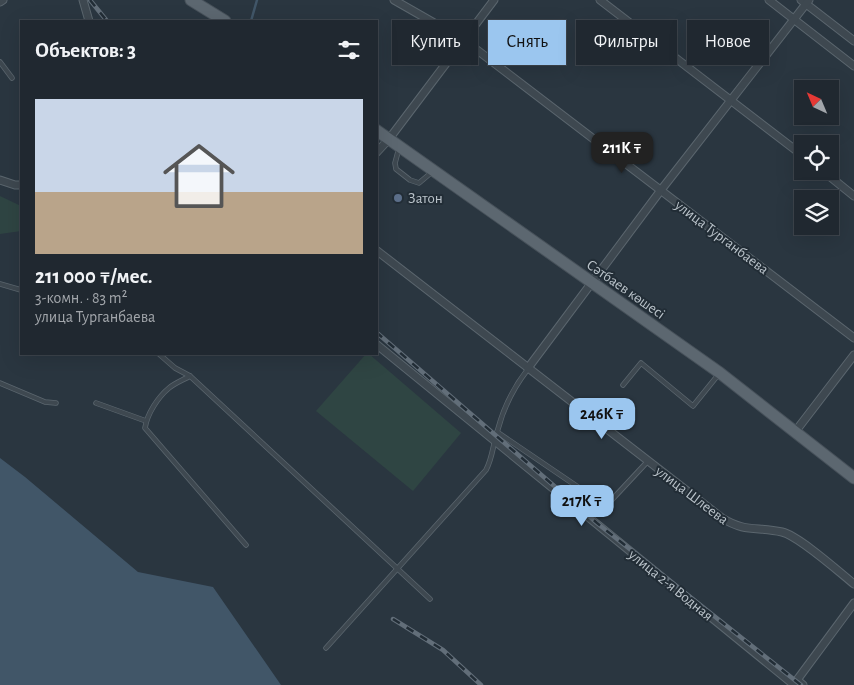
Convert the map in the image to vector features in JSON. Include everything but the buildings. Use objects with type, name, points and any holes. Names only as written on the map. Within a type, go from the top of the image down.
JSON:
[{"type":"main road","points":[[191,0],[223,20]]},
{"type":"main road","name":"Сәтбаев көшесі","points":[[378,131],[720,373],[854,478]]},
{"type":"street","points":[[0,2],[4,0]]},
{"type":"street","points":[[83,0],[89,20]]},
{"type":"street","name":"улица Турганбаева","points":[[394,0],[429,20]]},
{"type":"street","points":[[478,21],[494,0]]},
{"type":"street","points":[[600,0],[794,149]]},
{"type":"street","points":[[770,0],[854,66]]},
{"type":"street","points":[[528,368],[661,190],[794,19],[805,1],[854,42]]},
{"type":"street","name":"улица Турганбаева","points":[[478,51],[854,338]]},
{"type":"street","points":[[378,151],[394,142],[447,65]]},
{"type":"street","points":[[0,180],[20,185]]},
{"type":"street","points":[[834,180],[854,196]]},
{"type":"street","name":"улица Шлеева","points":[[378,252],[722,518],[733,525],[745,529],[782,532],[798,540],[854,584]]},
{"type":"street","name":"улица 2-я Водная","points":[[378,346],[796,684]]},
{"type":"street","points":[[795,432],[854,355]]},
{"type":"street","points":[[796,684],[854,603]]},
{"type":"lane","points":[[0,62],[12,78]]},
{"type":"lane","points":[[394,142],[396,169],[410,180],[419,182],[434,170]]},
{"type":"lane","points":[[0,284],[20,290]]},
{"type":"lane","points":[[160,355],[175,368],[190,376],[430,599]]},
{"type":"lane","points":[[623,385],[641,363],[693,406],[720,373]]},
{"type":"lane","points":[[326,648],[486,470],[491,460],[504,410],[516,384],[528,368]]},
{"type":"lane","points":[[190,376],[168,388],[152,409],[145,428],[246,545]]},
{"type":"lane","points":[[0,383],[45,402],[56,403]]},
{"type":"lane","points":[[96,403],[146,421]]},
{"type":"lane","points":[[497,432],[606,506],[648,461]]},
{"type":"green space","points":[[0,196],[20,206],[20,231],[0,234]]},
{"type":"green space","points":[[365,355],[370,355],[461,433],[413,491],[316,411]]},
{"type":"water","points":[[0,458],[138,572],[213,587],[281,685],[0,685]]},
{"type":"waterway","points":[[251,20],[257,0]]},
{"type":"railway","points":[[90,0],[106,20]]},
{"type":"railway","points":[[378,334],[597,523],[801,685]]},
{"type":"railway","points":[[393,619],[443,650],[481,685]]},
{"type":"place","name":"Затон","points":[[398,198]]}]
